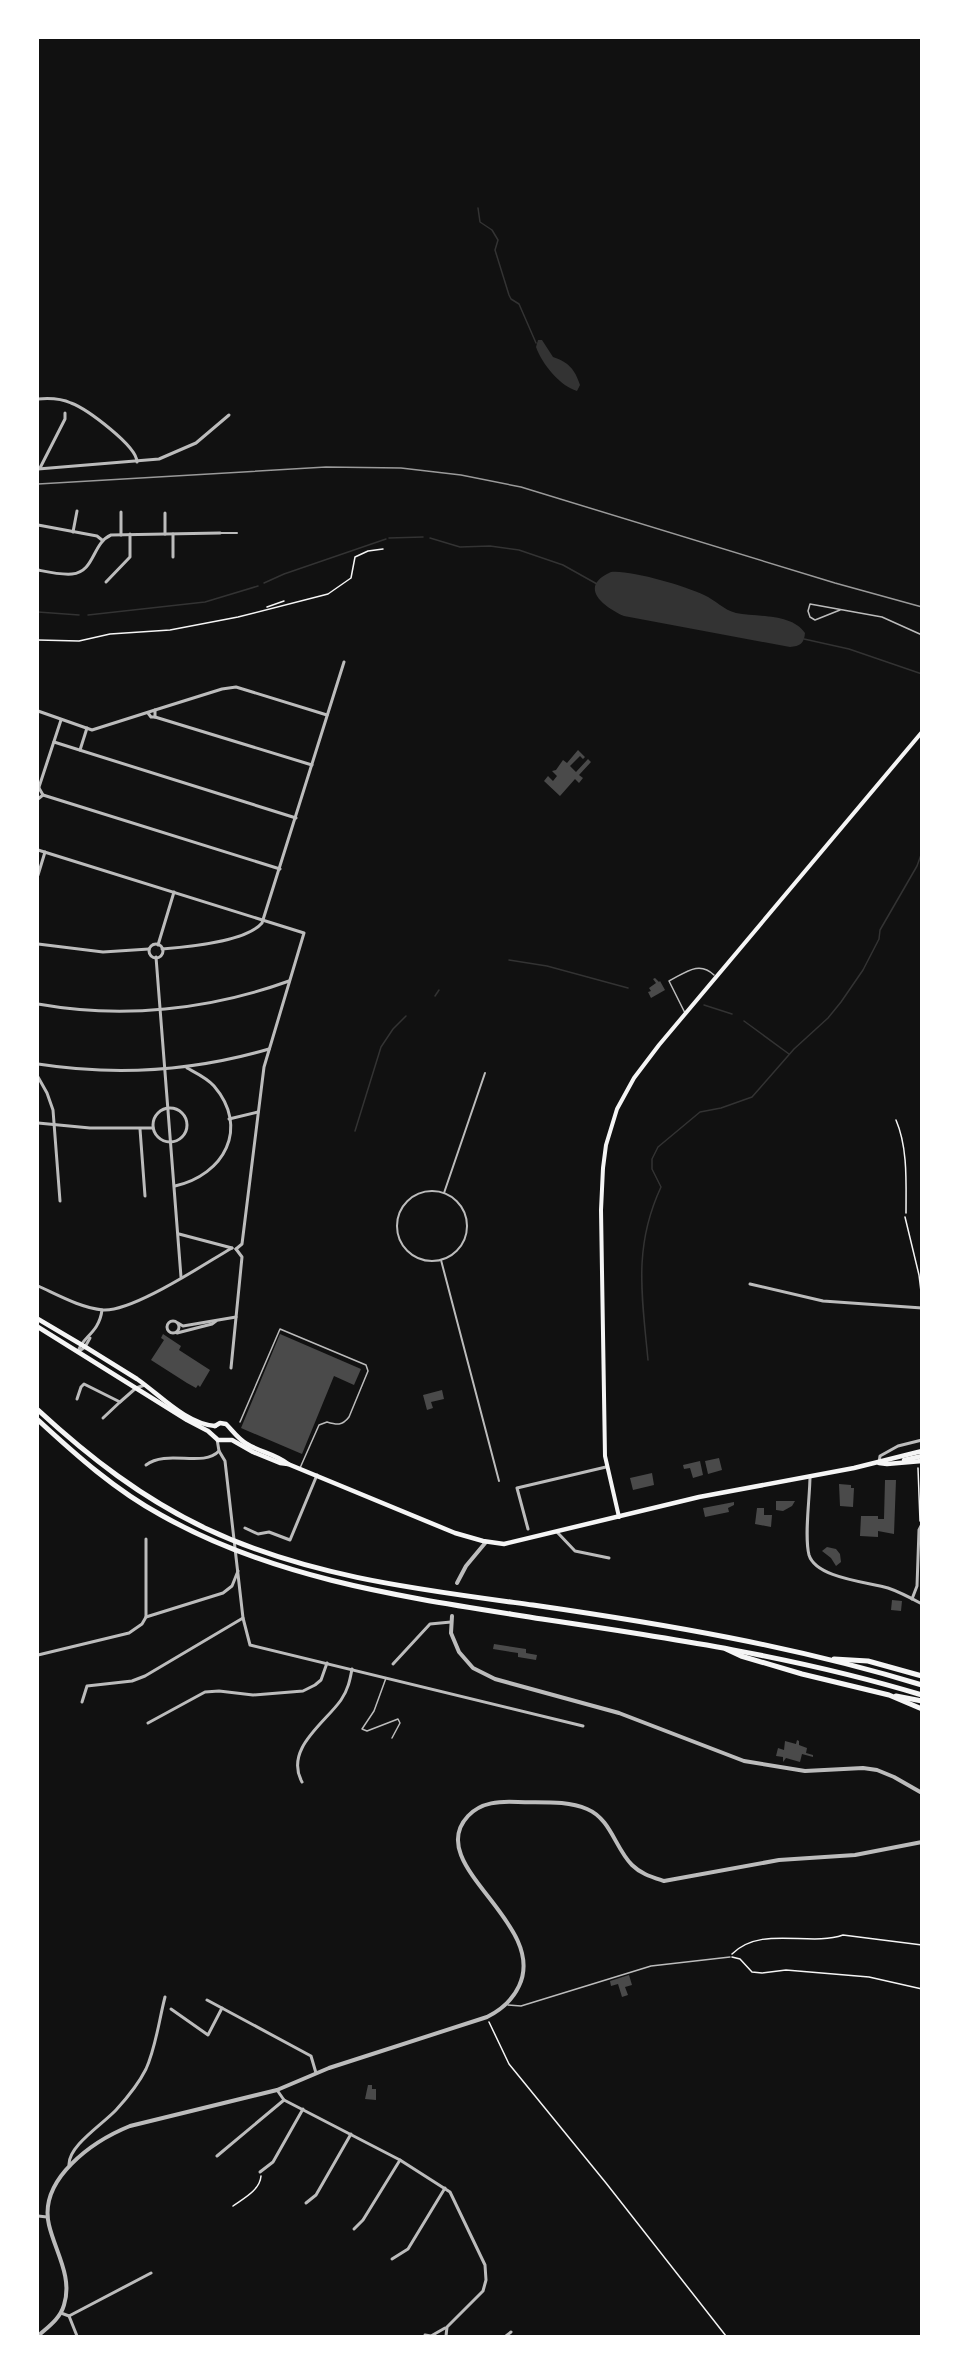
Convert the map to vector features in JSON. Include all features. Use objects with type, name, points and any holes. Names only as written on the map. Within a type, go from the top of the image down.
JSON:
[{"type":"highway","points":[[38,1410],[124,1482],[165,1507],[222,1536],[306,1565],[362,1579],[667,1626],[829,1659],[921,1685]]},
{"type":"highway","points":[[38,1420],[120,1489],[161,1515],[238,1552],[304,1574],[369,1590],[724,1648],[828,1669],[921,1695]]},
{"type":"highway","points":[[724,1648],[750,1659],[889,1695],[921,1701]]},
{"type":"highway","points":[[829,1659],[868,1661],[921,1676]]},
{"type":"highway","points":[[889,1695],[921,1709]]},
{"type":"main road","points":[[619,1517],[606,1467],[601,1196],[606,1145],[617,1109],[634,1078],[921,732]]},
{"type":"main road","points":[[38,1319],[145,1386],[156,1396],[191,1418],[206,1425],[215,1426],[224,1423],[244,1442],[288,1464],[442,1528],[486,1542],[510,1543],[705,1496],[879,1462],[891,1457],[921,1454]]},
{"type":"main road","points":[[38,1327],[220,1438],[280,1463],[288,1464]]},
{"type":"main road","points":[[215,1426],[220,1438]]},
{"type":"main road","points":[[220,1438],[230,1435],[230,1428]]},
{"type":"main road","points":[[893,1463],[921,1454]]},
{"type":"main road","points":[[879,1462],[921,1461]]},
{"type":"street","points":[[38,399],[56,399],[79,406],[94,416],[131,449],[137,457],[137,462]]},
{"type":"street","points":[[39,469],[66,413]]},
{"type":"street","points":[[39,469],[159,459],[190,447],[229,415]]},
{"type":"street","points":[[74,532],[76,511]]},
{"type":"street","points":[[121,512],[121,535]]},
{"type":"street","points":[[165,513],[165,534]]},
{"type":"street","points":[[38,525],[97,536],[102,540]]},
{"type":"street","points":[[38,570],[69,574],[82,571],[91,562],[102,540],[111,535],[237,533]]},
{"type":"street","points":[[106,582],[130,557],[130,534]]},
{"type":"street","points":[[173,534],[173,558]]},
{"type":"street","points":[[162,950],[231,938],[254,930],[263,920],[344,662]]},
{"type":"street","points":[[38,711],[87,728],[97,729],[222,689],[236,687],[327,715]]},
{"type":"street","points":[[155,710],[155,717]]},
{"type":"street","points":[[148,712],[151,717],[312,765]]},
{"type":"street","points":[[43,795],[43,791],[38,787],[62,720]]},
{"type":"street","points":[[80,750],[87,728]]},
{"type":"street","points":[[54,742],[296,818]]},
{"type":"street","points":[[38,799],[43,795]]},
{"type":"street","points":[[43,795],[280,869]]},
{"type":"street","points":[[38,850],[304,933],[263,1073],[242,1244],[121,1308],[102,1310],[88,1307],[38,1286]]},
{"type":"street","points":[[38,875],[45,852]]},
{"type":"street","points":[[158,945],[174,892]]},
{"type":"street","points":[[38,944],[103,952],[150,950]]},
{"type":"street","points":[[150,950],[153,945],[158,945]]},
{"type":"street","points":[[158,945],[162,950]]},
{"type":"street","points":[[150,950],[151,955],[156,957]]},
{"type":"street","points":[[156,957],[160,956],[162,950]]},
{"type":"street","points":[[156,957],[182,1277]]},
{"type":"street","points":[[38,1004],[100,1011],[160,1010],[248,994],[289,981]]},
{"type":"street","points":[[38,1064],[105,1071],[165,1069],[226,1061],[269,1049]]},
{"type":"street","points":[[175,1186],[199,1179],[217,1164],[229,1137],[229,1119],[225,1105],[215,1088],[185,1067]]},
{"type":"street","points":[[444,1193],[485,1073]]},
{"type":"street","points":[[38,1077],[51,1101],[60,1201]]},
{"type":"street","points":[[169,1108],[183,1114],[187,1124],[181,1138],[171,1142],[157,1137],[153,1128],[156,1114],[169,1108]]},
{"type":"street","points":[[229,1119],[258,1112]]},
{"type":"street","points":[[38,1123],[153,1128]]},
{"type":"street","points":[[140,1128],[145,1196]]},
{"type":"street","points":[[426,1192],[444,1193],[453,1198],[461,1207],[467,1224],[461,1246],[453,1254],[441,1260],[426,1260],[412,1255],[401,1242],[397,1226],[402,1208],[413,1197],[426,1192]]},
{"type":"street","points":[[179,1234],[234,1249],[242,1257],[231,1368]]},
{"type":"street","points":[[441,1260],[500,1481]]},
{"type":"street","points":[[750,1284],[823,1301],[921,1308]]},
{"type":"street","points":[[78,1352],[98,1327],[102,1310]]},
{"type":"street","points":[[216,1321],[177,1333],[170,1332],[167,1326],[172,1321],[183,1326],[236,1317]]},
{"type":"street","points":[[177,1333],[178,1323]]},
{"type":"street","points":[[77,1398],[84,1384],[120,1402]]},
{"type":"street","points":[[103,1418],[136,1388],[145,1386]]},
{"type":"street","points":[[220,1438],[219,1451],[225,1461],[243,1618],[250,1645],[583,1726]]},
{"type":"street","points":[[879,1462],[880,1456],[890,1449],[921,1440]]},
{"type":"street","points":[[146,1465],[165,1458],[209,1458],[219,1451]]},
{"type":"street","points":[[528,1529],[518,1488],[606,1467]]},
{"type":"street","points":[[245,1528],[290,1540],[317,1475]]},
{"type":"street","points":[[810,1476],[808,1545],[810,1556],[816,1565],[830,1573],[886,1588],[921,1604]]},
{"type":"street","points":[[912,1599],[917,1586],[921,1524]]},
{"type":"street","points":[[557,1532],[575,1551],[609,1558]]},
{"type":"street","points":[[38,1655],[129,1633],[141,1624],[146,1617],[146,1539]]},
{"type":"street","points":[[458,1583],[466,1566],[486,1542]]},
{"type":"street","points":[[146,1617],[223,1593],[232,1586],[238,1569]]},
{"type":"street","points":[[452,1616],[453,1640],[459,1652],[473,1668],[495,1679],[619,1713],[744,1761],[805,1771],[863,1768],[877,1770],[921,1793]]},
{"type":"street","points":[[82,1702],[87,1686],[132,1681],[145,1676],[243,1618]]},
{"type":"street","points":[[393,1664],[430,1624],[451,1622]]},
{"type":"street","points":[[148,1723],[206,1692],[219,1691],[253,1695],[303,1691],[321,1680],[327,1663]]},
{"type":"street","points":[[302,1782],[297,1770],[301,1752],[311,1734],[340,1701],[348,1687],[352,1669]]},
{"type":"street","points":[[38,2337],[61,2313],[67,2284],[47,2217],[47,2203],[50,2193],[90,2146],[107,2135],[130,2126],[277,2090],[310,2075],[487,2017],[507,2004],[521,1980],[524,1964],[522,1949],[514,1931],[462,1860],[458,1844],[458,1835],[465,1818],[484,1805],[510,1802],[550,1803],[586,1808],[598,1816],[609,1828],[631,1864],[646,1875],[664,1881],[779,1860],[855,1855],[921,1842]]},
{"type":"street","points":[[70,2167],[68,2163],[71,2156],[82,2142],[116,2110],[140,2080],[146,2068],[165,1997]]},
{"type":"street","points":[[207,2000],[311,2056],[316,2073]]},
{"type":"street","points":[[171,2008],[208,2035],[222,2008]]},
{"type":"street","points":[[277,2090],[284,2100],[400,2160],[450,2192],[485,2265],[486,2280],[483,2291],[447,2327],[431,2336],[425,2335]]},
{"type":"street","points":[[217,2156],[284,2100]]},
{"type":"street","points":[[260,2172],[275,2159],[303,2109]]},
{"type":"street","points":[[306,2203],[316,2195],[351,2134]]},
{"type":"street","points":[[354,2229],[363,2220],[400,2160]]},
{"type":"street","points":[[392,2259],[408,2249],[445,2188]]},
{"type":"street","points":[[38,2216],[47,2217]]},
{"type":"street","points":[[61,2313],[69,2316],[151,2273]]},
{"type":"street","points":[[69,2316],[77,2337]]},
{"type":"street","points":[[446,2337],[447,2327]]},
{"type":"street","points":[[506,2337],[511,2332]]},
{"type":"lane","points":[[840,610],[815,620],[810,617],[808,610],[810,604],[882,617],[921,635]]},
{"type":"lane","points":[[686,1014],[669,981],[699,967],[709,970],[717,978]]},
{"type":"lane","points":[[240,1422],[280,1329],[366,1365],[368,1371],[349,1417],[344,1423],[338,1425],[327,1422],[319,1425],[300,1469]]},
{"type":"lane","points":[[387,1677],[375,1711],[362,1729],[367,1731],[398,1719],[400,1723],[392,1738]]},
{"type":"lane","points":[[507,2004],[521,2006],[629,1971],[668,1963],[730,1957]]},
{"type":"path","points":[[38,640],[79,641],[110,634],[170,630],[238,617],[328,594],[351,578],[355,557],[368,551],[383,549]]},
{"type":"path","points":[[264,609],[284,601]]},
{"type":"path","points":[[896,1120],[902,1132],[906,1213]]},
{"type":"path","points":[[905,1217],[906,1228],[913,1244],[921,1300]]},
{"type":"path","points":[[918,1468],[921,1524]]},
{"type":"path","points":[[730,1957],[744,1945],[773,1938],[834,1939],[843,1935],[921,1946]]},
{"type":"path","points":[[730,1957],[740,1959],[752,1971],[762,1973],[786,1970],[869,1977],[921,1989]]},
{"type":"path","points":[[488,2020],[509,2064],[606,2183],[726,2337]]},
{"type":"path","points":[[233,2205],[257,2188],[260,2183],[260,2172]]},
{"type":"shaded area","points":[[538,340],[542,340],[553,357],[563,361],[573,370],[580,385],[577,391],[564,384],[547,367],[536,347]]},
{"type":"shaded area","points":[[611,572],[644,576],[684,587],[736,613],[773,617],[792,622],[805,633],[804,640],[799,645],[790,647],[624,616],[602,602],[595,590],[601,578]]},
{"type":"building","points":[[578,750],[585,757],[583,759],[580,756],[570,766],[576,772],[588,759],[591,762],[579,775],[583,778],[579,783],[575,779],[560,796],[544,781],[548,776],[553,781],[557,776],[552,771],[556,770],[563,760],[567,763]]},
{"type":"building","points":[[653,979],[660,981],[665,990],[651,998],[648,992],[651,991],[649,988],[656,983]]},
{"type":"building","points":[[163,1334],[181,1346],[179,1350],[210,1370],[200,1387],[198,1385],[196,1388],[151,1360],[164,1340],[161,1338]]},
{"type":"building","points":[[280,1334],[361,1369],[354,1385],[334,1376],[302,1454],[241,1428]]},
{"type":"building","points":[[442,1390],[444,1399],[431,1402],[433,1408],[427,1410],[423,1395]]},
{"type":"building","points":[[719,1458],[722,1470],[708,1474],[705,1461]]},
{"type":"building","points":[[700,1461],[703,1475],[693,1478],[690,1468],[684,1469],[683,1465]]},
{"type":"building","points":[[652,1473],[654,1485],[633,1490],[630,1478]]},
{"type":"building","points":[[885,1480],[896,1480],[894,1534],[878,1531],[878,1537],[860,1536],[861,1516],[878,1516],[878,1519],[884,1519]]},
{"type":"building","points":[[839,1484],[851,1485],[851,1488],[854,1488],[853,1507],[840,1506]]},
{"type":"building","points":[[776,1501],[795,1501],[792,1506],[783,1511],[776,1510]]},
{"type":"building","points":[[734,1502],[734,1505],[728,1508],[729,1512],[705,1517],[703,1508]]},
{"type":"building","points":[[757,1508],[764,1508],[764,1515],[772,1515],[771,1527],[755,1524]]},
{"type":"building","points":[[827,1547],[836,1549],[840,1554],[841,1562],[836,1566],[831,1558],[822,1551]]},
{"type":"building","points":[[892,1600],[902,1601],[901,1611],[891,1610]]},
{"type":"building","points":[[494,1644],[526,1649],[526,1653],[537,1655],[536,1660],[518,1657],[518,1653],[493,1649]]},
{"type":"building","points":[[797,1740],[799,1745],[807,1748],[806,1753],[813,1757],[802,1754],[800,1762],[786,1758],[783,1762],[783,1757],[776,1756],[778,1748],[784,1750],[785,1741],[796,1744]]},
{"type":"building","points":[[629,1975],[632,1985],[625,1987],[628,1995],[622,1997],[618,1984],[611,1986],[610,1981]]},
{"type":"building","points":[[368,2085],[376,2089],[376,2100],[365,2099]]},
{"type":"waterway","points":[[478,208],[480,222],[492,230],[498,240],[495,250],[509,295],[519,304],[536,343]]},
{"type":"waterway","points":[[389,538],[423,537]]},
{"type":"waterway","points":[[430,538],[460,547],[490,546],[519,550],[563,565],[597,584]]},
{"type":"waterway","points":[[264,583],[386,539]]},
{"type":"waterway","points":[[88,615],[205,602],[258,586]]},
{"type":"waterway","points":[[38,612],[79,615]]},
{"type":"waterway","points":[[804,639],[849,649],[922,674]]},
{"type":"waterway","points":[[648,1360],[642,1272],[646,1230],[661,1187],[652,1169],[652,1159],[658,1147],[700,1112],[721,1108],[752,1097],[794,1049],[828,1018],[863,970],[879,939],[880,930],[917,866],[922,852]]},
{"type":"waterway","points":[[509,960],[547,966],[628,988]]},
{"type":"waterway","points":[[435,996],[439,990]]},
{"type":"waterway","points":[[704,1005],[732,1014]]},
{"type":"waterway","points":[[355,1131],[381,1047],[393,1029],[406,1016]]},
{"type":"waterway","points":[[744,1021],[789,1054]]},
{"type":"railway","points":[[38,484],[326,467],[401,468],[461,475],[521,487],[835,583],[922,607]]}]
